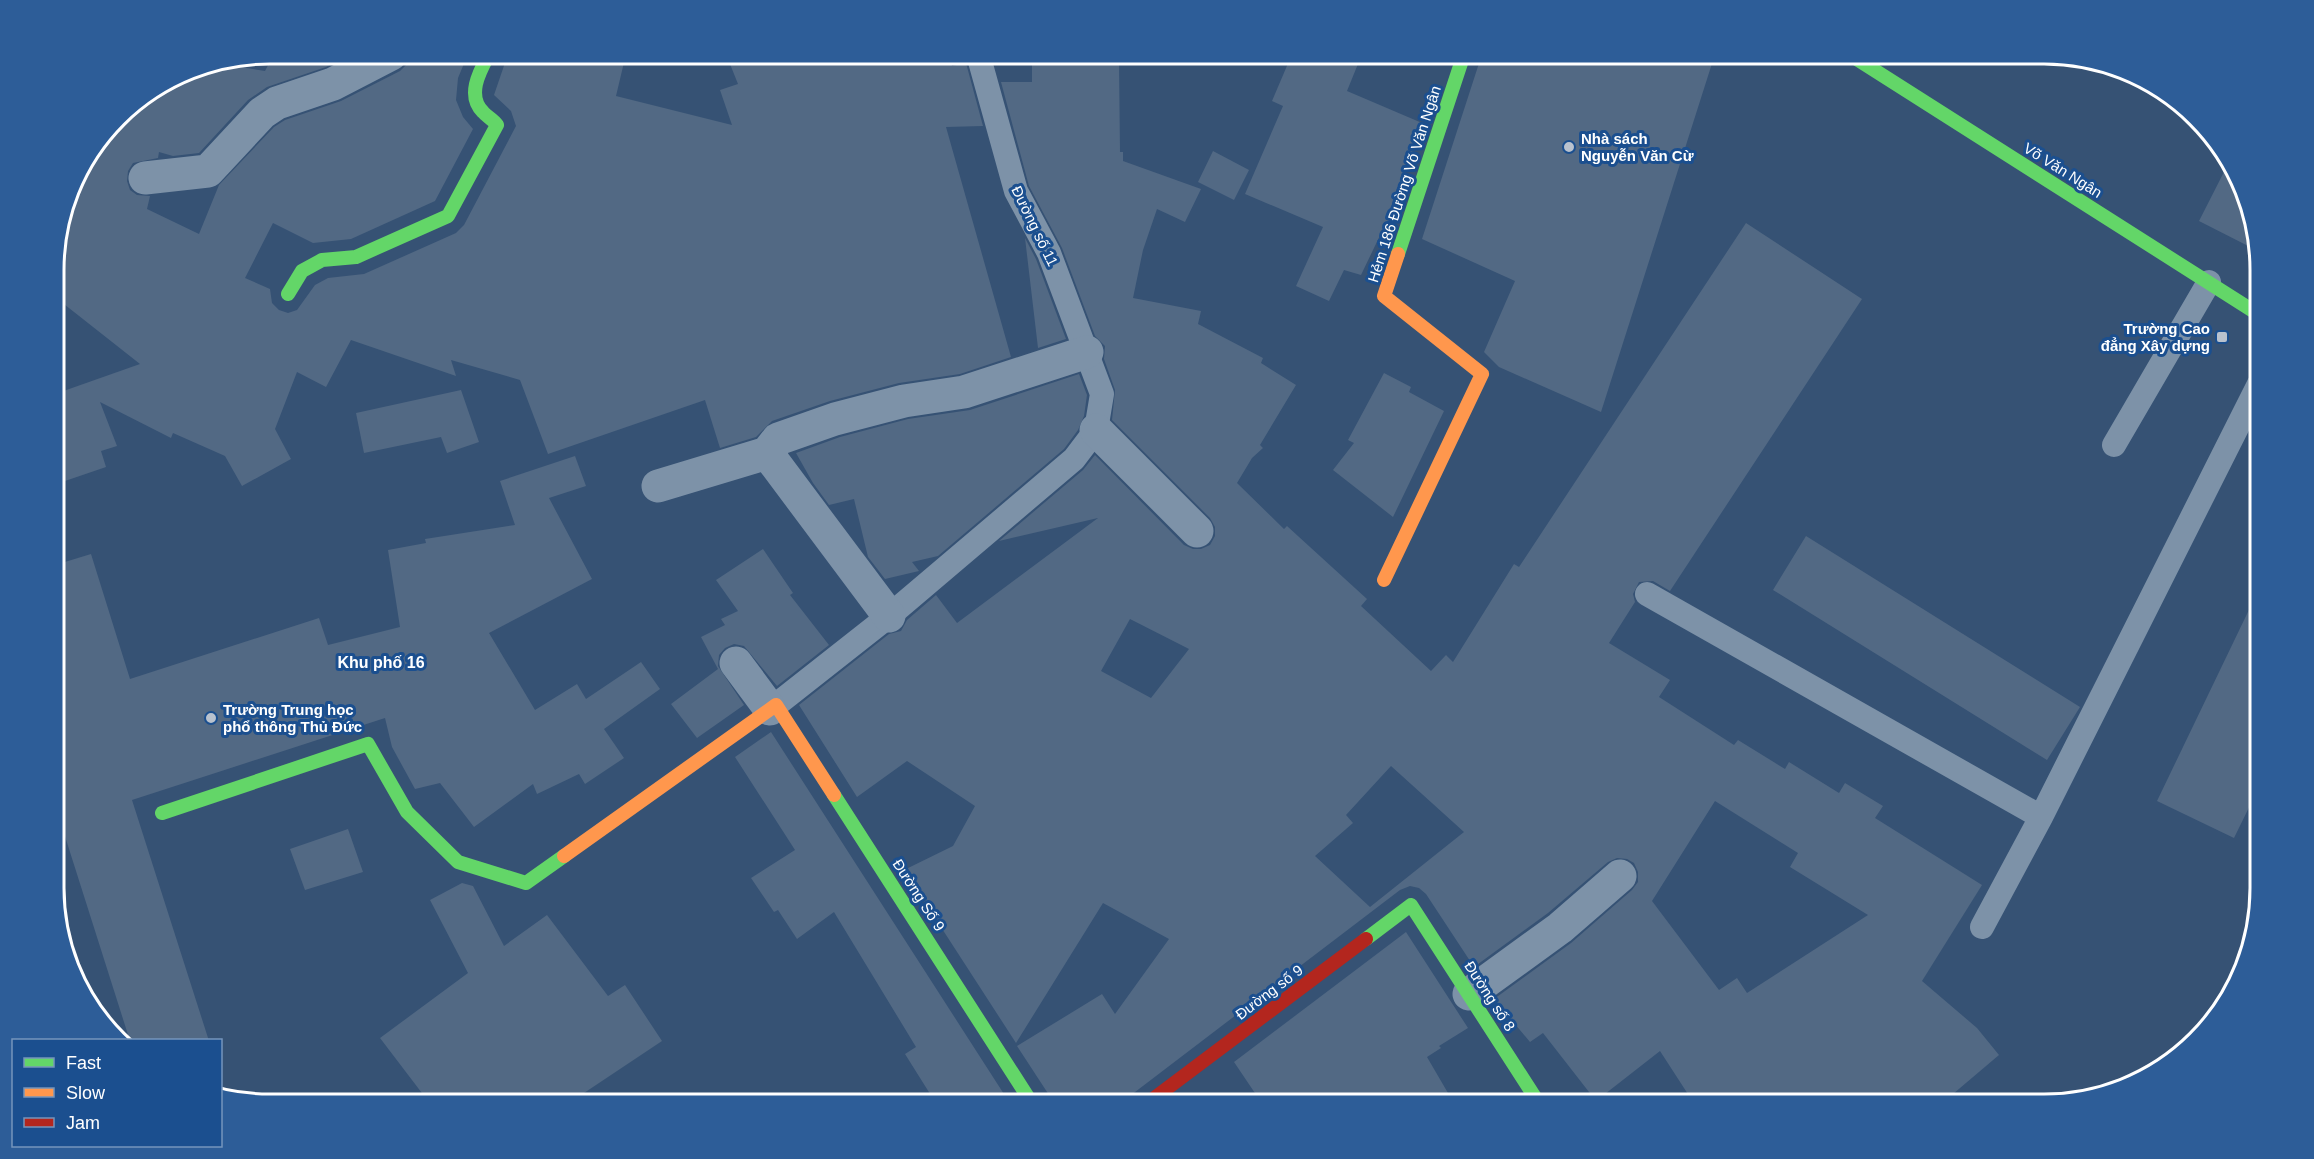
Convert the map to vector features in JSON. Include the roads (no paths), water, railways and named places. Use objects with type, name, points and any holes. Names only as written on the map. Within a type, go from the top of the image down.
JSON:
[{"type":"street","name":"Hẻm 186 Đường Võ Văn Ngân","points":[[1384,580],[1482,374],[1384,296],[1461,64]]},
{"type":"street","name":"Võ Văn Ngân","points":[[1865,64],[2250,309]]},
{"type":"street","points":[[145,178],[208,171],[262,113],[277,103],[333,84],[370,65]]},
{"type":"street","points":[[288,294],[302,271],[322,260],[356,257],[448,216],[497,125],[495,120],[484,114],[474,96],[475,82],[484,65]]},
{"type":"street","points":[[658,486],[767,453],[778,439],[835,419],[904,401],[964,392],[1087,351]]},
{"type":"street","points":[[1096,430],[1197,531]]},
{"type":"street","points":[[767,453],[889,616]]},
{"type":"street","points":[[162,813],[368,744],[407,812],[458,862],[526,883],[773,707],[736,663]]},
{"type":"street","name":"Đường Số 9","points":[[773,707],[1026,1094]]},
{"type":"street","points":[[1469,994],[1560,928],[1620,876]]},
{"type":"street","name":"Đường số 8","points":[[1412,905],[1533,1094]]},
{"type":"street","name":"Đường số 9","points":[[1161,1094],[1412,905]]},
{"type":"lane","name":"Đường số 11","points":[[981,65],[1016,191],[1049,253],[1102,394],[1096,430]]},
{"type":"lane","points":[[2114,445],[2208,282]]},
{"type":"lane","points":[[1982,927],[2041,817],[2250,402]]},
{"type":"lane","points":[[773,707],[889,616],[1074,459],[1096,430]]},
{"type":"lane","points":[[1647,594],[2041,817]]},
{"type":"place","name":"Nhà sách Nguyễn Văn Cừ","points":[[1569,147]]},
{"type":"place","name":"Trường Cao đẳng Xây dựng","points":[[2222,337]]},
{"type":"place","name":"Trường Trung học phổ thông Thủ Đức","points":[[211,718]]},
{"type":"district","name":"Khu phố 16","points":[[381,662]]}]
